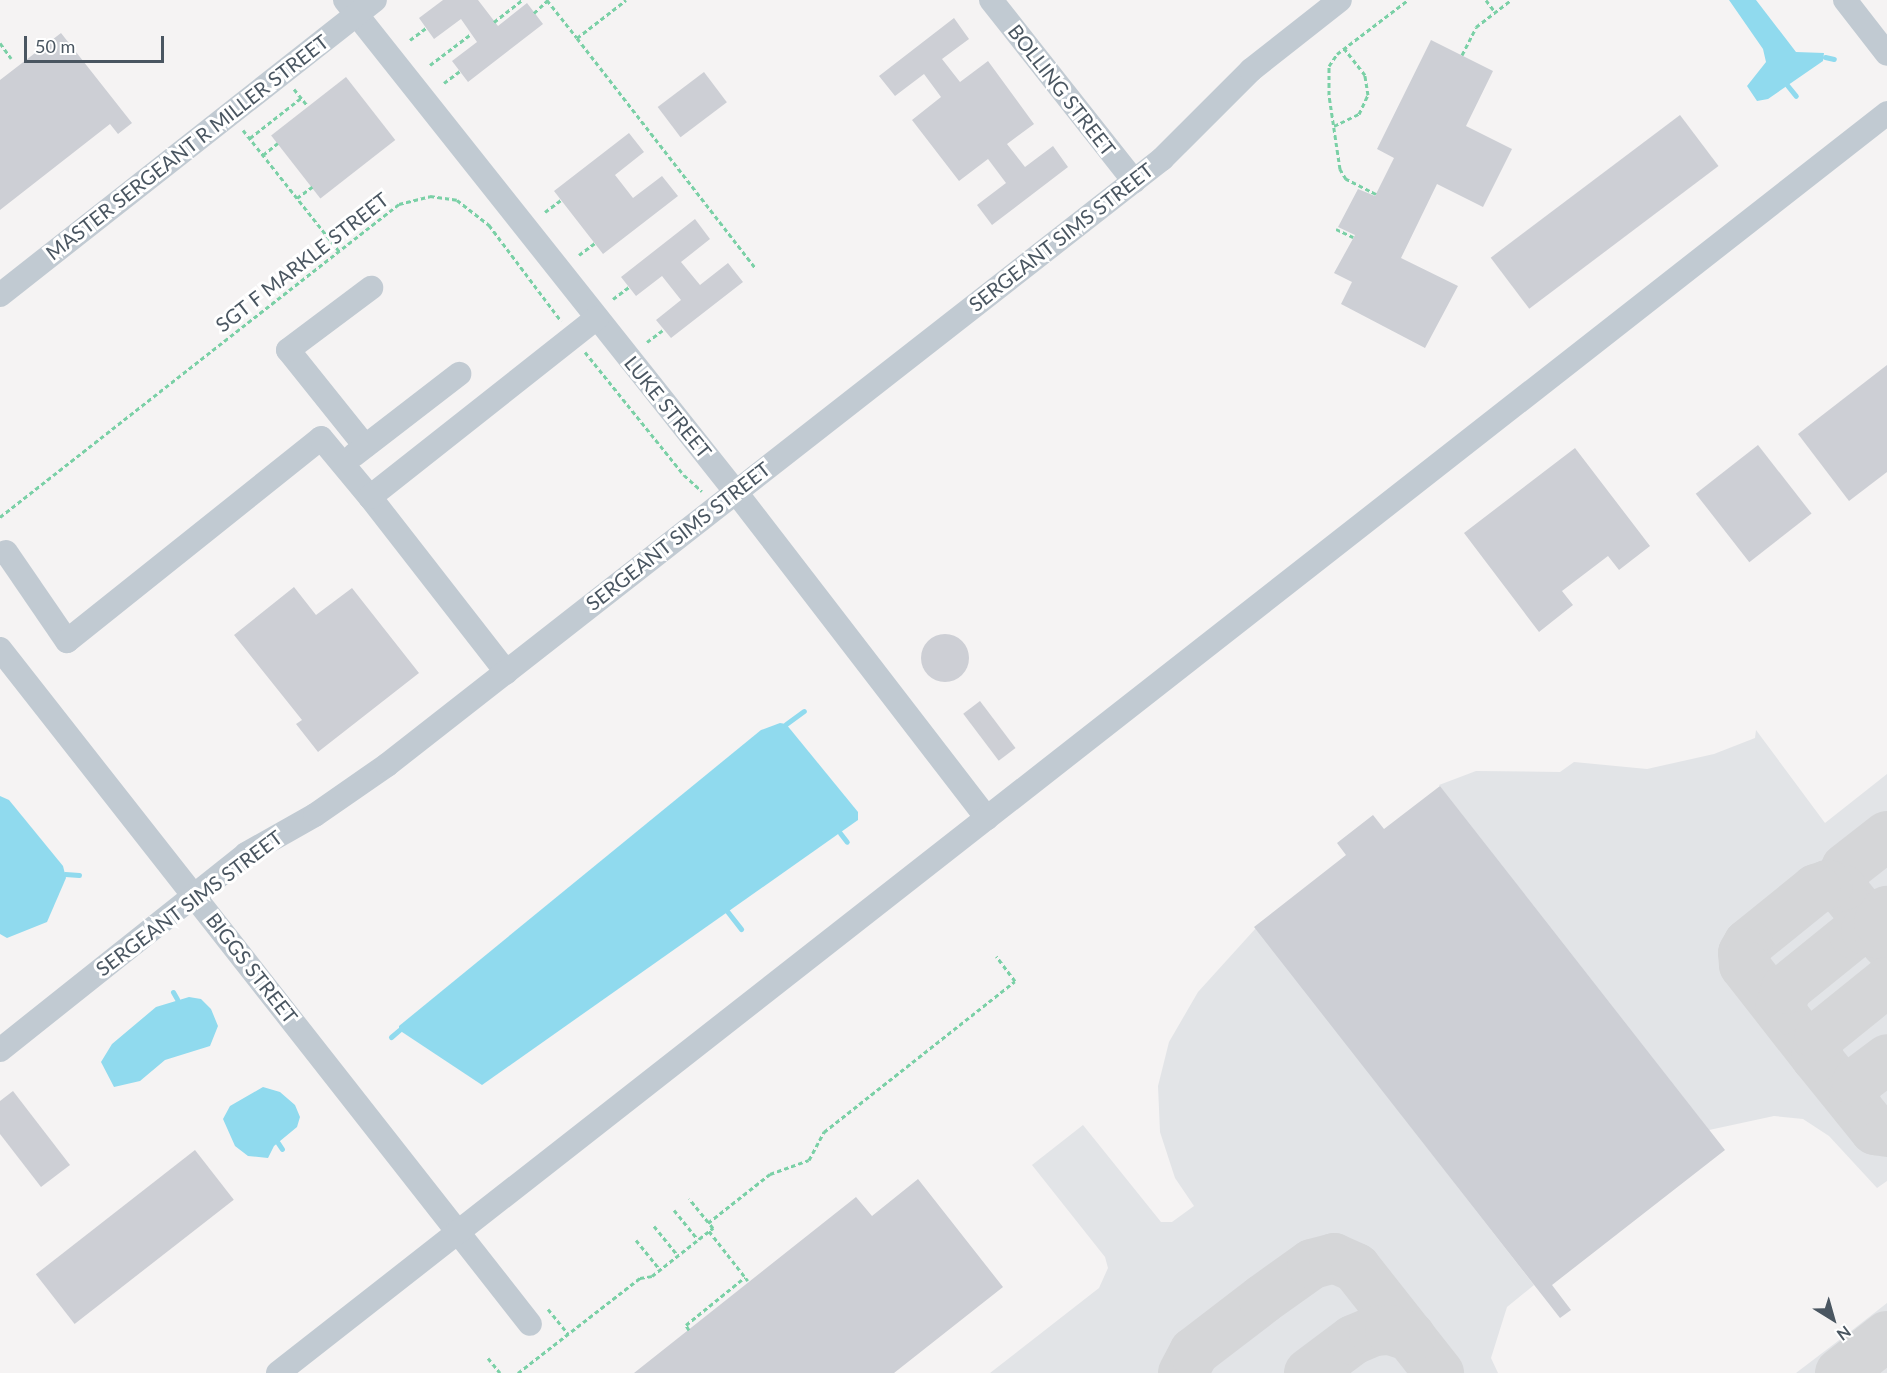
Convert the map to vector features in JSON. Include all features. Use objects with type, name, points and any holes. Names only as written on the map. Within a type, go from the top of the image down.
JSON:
[{"type":"street","name":"BOLLING STREET","points":[[991,0],[1134,181]]},
{"type":"street","name":"SERGEANT SIMS STREET","points":[[0,1050],[246,854],[351,792],[1134,181],[1187,135],[1251,70],[1340,0]]},
{"type":"street","points":[[1845,0],[1887,54]]},
{"type":"street","name":"MASTER SERGEANT R MILLER STREET","points":[[0,295],[230,114],[359,5]]},
{"type":"street","name":"LUKE STREET","points":[[359,5],[597,318],[735,491],[987,818]]},
{"type":"street","points":[[278,1373],[1887,113]]},
{"type":"street","points":[[365,446],[288,350],[371,288]]},
{"type":"street","points":[[370,497],[597,318]]},
{"type":"street","points":[[342,464],[459,374]]},
{"type":"street","points":[[6,552],[67,641],[321,438],[370,497],[506,672]]},
{"type":"street","name":"BIGGS STREET","points":[[0,649],[458,1232],[539,1317]]},
{"type":"path","points":[[494,22],[522,0]]},
{"type":"path","points":[[534,13],[547,0],[756,269]]},
{"type":"path","points":[[577,38],[626,0]]},
{"type":"path","points":[[1376,194],[1343,175],[1334,126],[1329,66],[1346,49],[1408,0]]},
{"type":"path","points":[[1486,0],[1496,12]]},
{"type":"path","points":[[1462,55],[1476,27],[1511,0]]},
{"type":"path","points":[[410,40],[426,28]]},
{"type":"path","points":[[430,65],[471,34]]},
{"type":"path","points":[[0,44],[11,58]]},
{"type":"path","points":[[1334,126],[1359,114],[1368,95],[1365,75],[1346,49]]},
{"type":"path","points":[[444,83],[460,71]]},
{"type":"path","points":[[250,138],[301,98]]},
{"type":"path","points":[[230,114],[339,251]]},
{"type":"path","points":[[263,155],[278,143]]},
{"type":"path","points":[[297,198],[310,188]]},
{"type":"path","name":"SGT F MARKLE STREET","points":[[0,517],[399,204],[430,196],[457,200],[489,225],[573,336],[715,507]]},
{"type":"path","points":[[545,212],[561,200]]},
{"type":"path","points":[[1336,229],[1353,237]]},
{"type":"path","points":[[579,255],[595,243]]},
{"type":"path","points":[[613,299],[629,287]]},
{"type":"path","points":[[647,342],[664,329]]},
{"type":"path","points":[[708,1223],[770,1174],[809,1160],[824,1132],[1015,981],[996,956]]},
{"type":"path","points":[[518,1373],[640,1278],[660,1270],[713,1228],[688,1198]]},
{"type":"path","points":[[674,1210],[698,1240]]},
{"type":"path","points":[[654,1226],[678,1256]]},
{"type":"path","points":[[689,1329],[686,1325],[726,1292],[747,1279],[709,1231]]},
{"type":"path","points":[[636,1240],[660,1270]]},
{"type":"path","points":[[726,1292],[730,1297]]},
{"type":"path","points":[[707,1308],[711,1312]]},
{"type":"path","points":[[699,1314],[703,1319]]},
{"type":"path","points":[[539,1317],[568,1334]]},
{"type":"path","points":[[488,1358],[500,1373]]},
{"type":"shaded area","points":[[1756,730],[1825,823],[1887,774],[1887,1181],[1877,1188],[1829,1136],[1803,1119],[1774,1116],[1709,1130],[1439,785],[1476,771],[1560,772],[1574,762],[1647,769],[1714,754],[1755,738]]},
{"type":"shaded area","points":[[1256,928],[1534,1285],[1507,1307],[1491,1358],[1498,1373],[990,1373],[1099,1288],[1108,1268],[1105,1257],[1032,1165],[1083,1125],[1161,1222],[1172,1222],[1194,1206],[1175,1178],[1160,1132],[1158,1086],[1169,1042],[1198,992]]},
{"type":"shaded area","points":[[1887,1303],[1887,1373],[1796,1373],[1855,1328]]},
{"type":"water","points":[[1729,0],[1756,0],[1796,52],[1824,53],[1823,61],[1768,99],[1757,101],[1747,86],[1766,62],[1763,49]]},
{"type":"water","points":[[780,723],[786,724],[858,812],[858,820],[482,1085],[399,1030],[399,1026],[761,730]]},
{"type":"water","points":[[0,796],[9,800],[63,866],[66,878],[47,922],[7,938],[0,934]]},
{"type":"water","points":[[189,997],[201,999],[211,1009],[218,1026],[210,1046],[165,1060],[140,1081],[114,1087],[101,1062],[112,1044],[156,1007]]},
{"type":"water","points":[[263,1087],[280,1092],[295,1105],[300,1117],[297,1127],[274,1146],[268,1158],[248,1156],[235,1146],[223,1119],[230,1106]]},
{"type":"building","points":[[443,0],[478,0],[498,26],[527,3],[543,24],[468,82],[452,61],[477,42],[461,19],[434,39],[419,18]]},
{"type":"building","points":[[954,18],[969,39],[942,59],[960,82],[988,61],[1034,124],[1007,144],[1025,167],[1053,146],[1068,167],[992,225],[977,205],[1006,183],[988,159],[959,181],[912,120],[941,97],[924,74],[895,96],[879,76]]},
{"type":"building","points":[[61,33],[132,123],[118,134],[110,124],[0,210],[0,80]]},
{"type":"building","points":[[1431,40],[1493,71],[1466,126],[1512,149],[1483,207],[1437,184],[1401,258],[1458,286],[1425,348],[1341,304],[1352,282],[1334,273],[1355,235],[1338,227],[1358,189],[1375,196],[1394,158],[1377,149]]},
{"type":"building","points":[[704,72],[727,102],[681,137],[658,107]]},
{"type":"building","points":[[346,77],[395,140],[320,199],[271,135]]},
{"type":"building","points":[[1680,115],[1719,166],[1529,309],[1491,258]]},
{"type":"building","points":[[629,133],[644,152],[615,175],[633,198],[662,176],[678,196],[603,254],[554,191]]},
{"type":"building","points":[[695,219],[710,239],[681,262],[700,285],[728,263],[743,282],[671,338],[656,320],[681,300],[662,276],[636,296],[621,277]]},
{"type":"building","points":[[1887,365],[1887,472],[1849,501],[1798,434]]},
{"type":"building","points":[[1758,445],[1812,514],[1749,562],[1696,494]]},
{"type":"building","points":[[1575,448],[1650,546],[1619,570],[1608,556],[1562,591],[1573,605],[1539,632],[1464,533]]},
{"type":"building","points":[[294,587],[316,615],[352,588],[419,673],[318,752],[296,724],[302,720],[234,635]]},
{"type":"building","points":[[940,634],[950,634],[965,644],[969,658],[965,672],[959,678],[950,682],[940,682],[925,672],[921,663],[921,653],[931,638]]},
{"type":"building","points":[[980,701],[1016,748],[999,761],[963,714]]},
{"type":"building","points":[[1440,786],[1725,1150],[1552,1285],[1571,1310],[1560,1318],[1254,927],[1346,855],[1337,843],[1373,815],[1384,829]]},
{"type":"building","points":[[13,1091],[70,1165],[41,1187],[0,1134],[0,1101]]},
{"type":"building","points":[[195,1150],[234,1200],[75,1324],[36,1274]]},
{"type":"building","points":[[918,1179],[1003,1287],[894,1373],[634,1373],[856,1197],[872,1216]]},
{"type":"waterway","points":[[1825,57],[1834,59]]},
{"type":"waterway","points":[[1787,85],[1796,96]]},
{"type":"waterway","points":[[786,724],[804,711]]},
{"type":"waterway","points":[[840,833],[847,842]]},
{"type":"waterway","points":[[65,874],[79,875]]},
{"type":"waterway","points":[[727,911],[741,929]]},
{"type":"waterway","points":[[173,992],[177,999]]},
{"type":"waterway","points":[[391,1037],[399,1030]]},
{"type":"waterway","points":[[278,1143],[282,1149]]},
{"type":"taxiway","points":[[1842,889],[1846,868],[1887,836]]},
{"type":"taxiway","points":[[1887,944],[1842,889],[1828,885],[1816,889],[1748,944],[1743,953],[1744,965],[1816,1057],[1875,1130],[1887,1132]]},
{"type":"taxiway","points":[[1780,1010],[1786,989],[1854,934],[1866,930],[1879,934],[1879,922],[1887,911]]},
{"type":"taxiway","points":[[1816,1057],[1820,1036],[1887,982]]},
{"type":"taxiway","points":[[1854,1103],[1857,1082],[1887,1059]]},
{"type":"taxiway","points":[[1183,1373],[1194,1352],[1263,1299],[1312,1264],[1334,1258],[1356,1268],[1439,1373]]},
{"type":"taxiway","points":[[1309,1373],[1353,1340],[1374,1331],[1390,1330],[1411,1337]]},
{"type":"taxiway","points":[[1840,1373],[1887,1336]]}]
